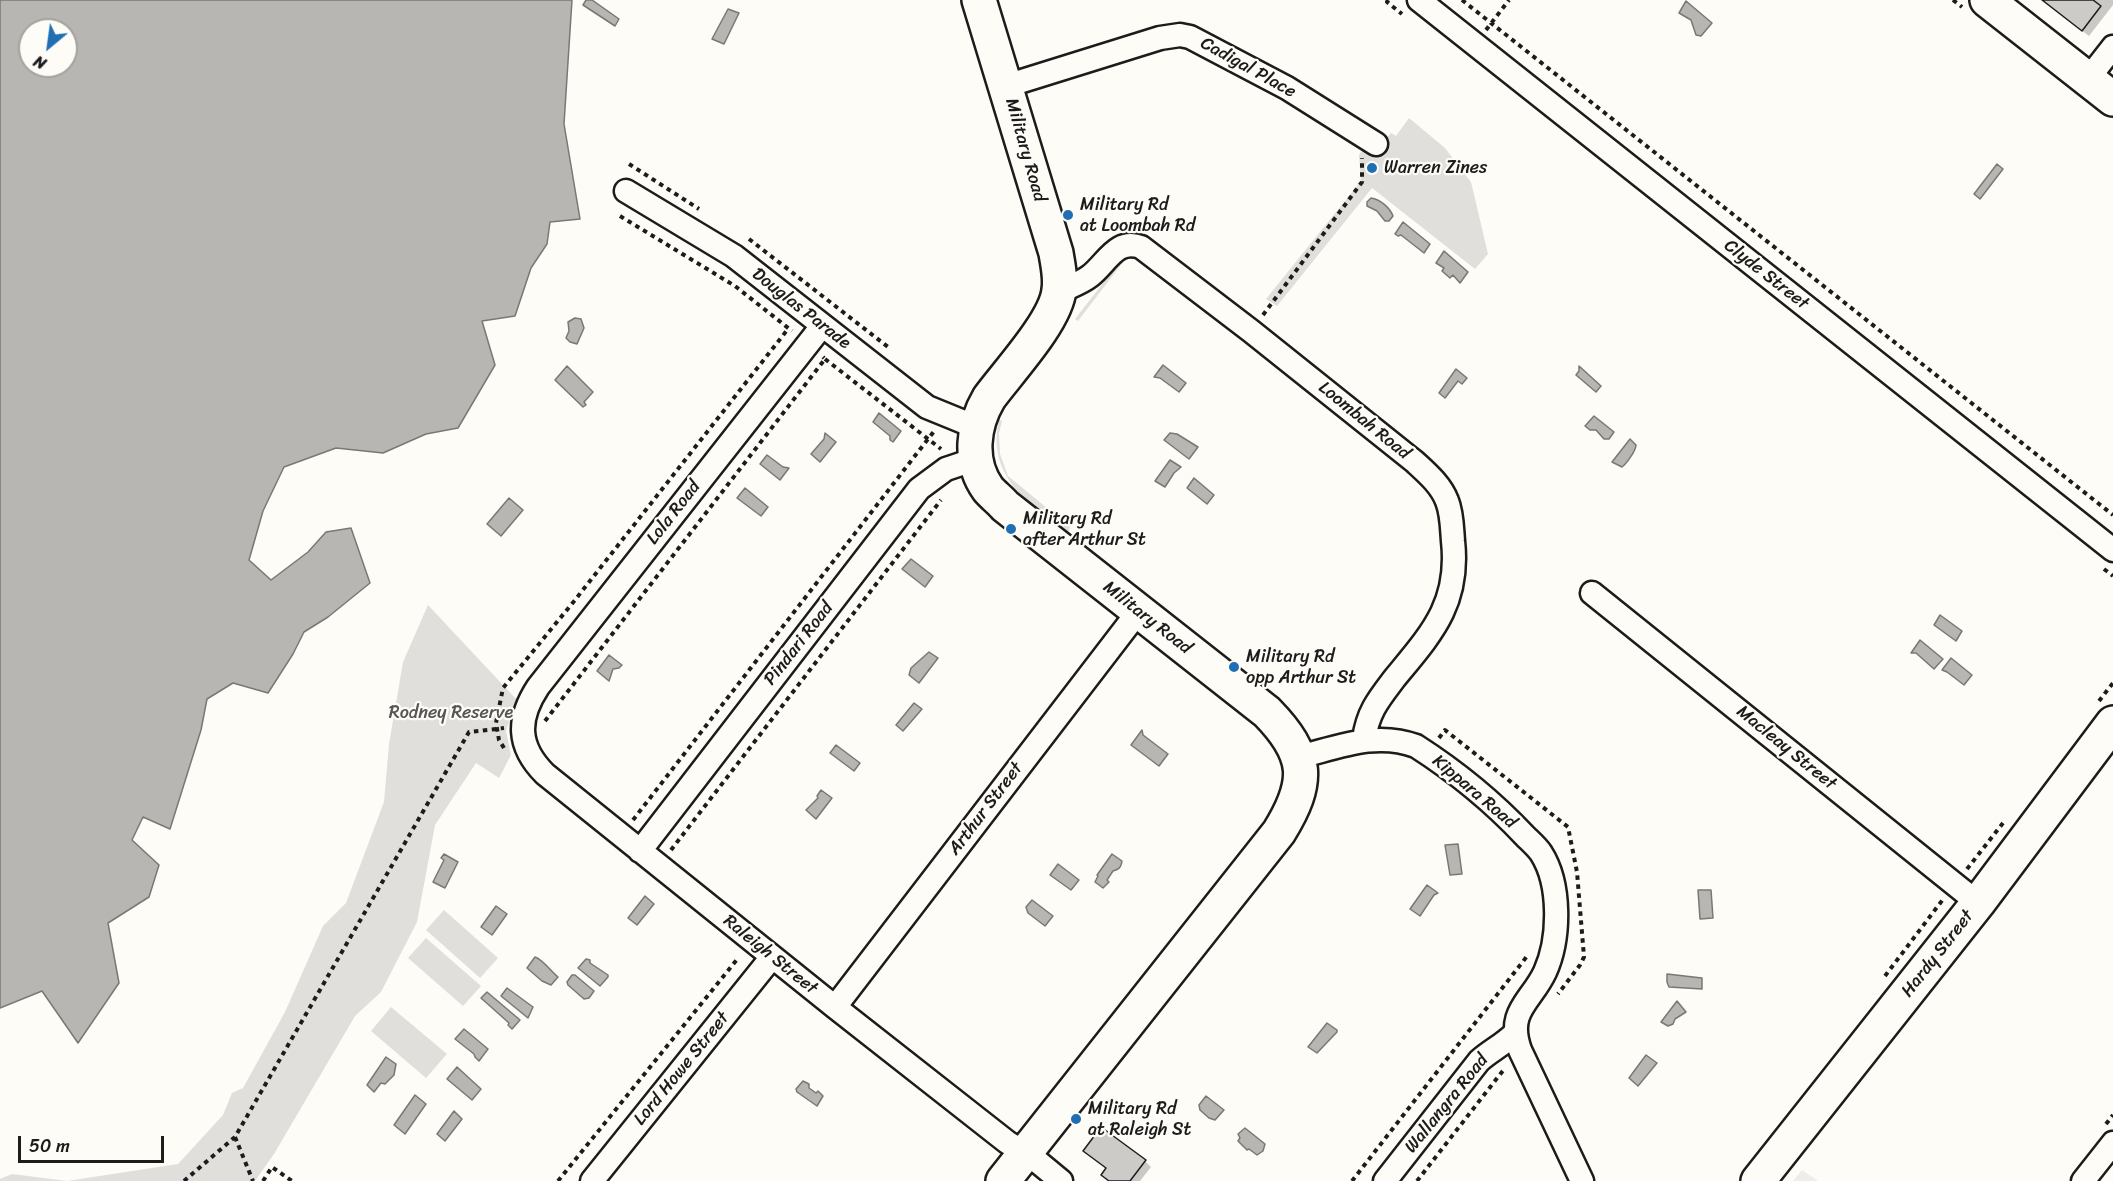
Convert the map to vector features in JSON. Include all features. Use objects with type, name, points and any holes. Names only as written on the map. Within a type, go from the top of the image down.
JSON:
[{"type":"street","name":"Military Road","points":[[979,0],[1056,253],[1060,274],[1059,292],[1045,323],[989,398],[976,427],[976,459],[982,477],[989,490],[1005,506],[1267,712],[1282,729],[1299,757]]},
{"type":"street","name":"Clyde Street","points":[[1419,0],[2113,550]]},
{"type":"street","points":[[1987,0],[2113,99]]},
{"type":"street","name":"Cadigal Place","points":[[1006,86],[1160,38],[1180,35],[1190,37],[1287,88],[1376,144]]},
{"type":"street","points":[[2088,79],[2113,47]]},
{"type":"street","name":"Douglas Parade","points":[[626,191],[734,256],[927,407],[976,427]]},
{"type":"street","name":"Loombah Road","points":[[1059,292],[1089,276],[1116,249],[1124,245],[1133,244],[1149,251],[1415,462],[1434,480],[1447,501],[1454,553],[1453,581],[1445,610],[1431,633],[1376,703],[1366,724],[1364,739]]},
{"type":"street","name":"Lola Road","points":[[528,702],[822,326]]},
{"type":"street","name":"Pindari Road","points":[[640,850],[919,489],[946,470],[976,459]]},
{"type":"street","name":"Macleay Street","points":[[1592,593],[1967,893]]},
{"type":"street","name":"Arthur Street","points":[[835,1007],[1138,612]]},
{"type":"street","name":"Raleigh Street","points":[[528,702],[523,726],[526,748],[533,762],[545,774],[835,1007],[1024,1155],[1038,1162],[1061,1181]]},
{"type":"street","name":"Hardy Street","points":[[1758,1181],[1967,893],[2106,712]]},
{"type":"street","name":"Kippara Road","points":[[1299,757],[1364,739],[1402,740],[1416,746],[1505,814],[1541,853],[1555,887],[1555,938],[1545,972],[1519,1012],[1517,1042]]},
{"type":"street","points":[[1003,1181],[1279,832],[1293,809],[1299,789],[1301,768],[1299,757]]},
{"type":"street","name":"Lord Howe Street","points":[[592,1181],[772,957]]},
{"type":"street","points":[[1517,1042],[1582,1181]]},
{"type":"street","name":"Wallangra Road","points":[[1385,1181],[1479,1062],[1490,1051],[1504,1044],[1517,1042]]},
{"type":"street","points":[[2083,1181],[2113,1143]]},
{"type":"path","points":[[1462,0],[2113,515]]},
{"type":"path","points":[[1474,45],[1509,0]]},
{"type":"path","points":[[1251,331],[1362,182],[1363,164]]},
{"type":"path","points":[[825,359],[944,452]]},
{"type":"path","points":[[621,835],[938,427]]},
{"type":"path","points":[[659,866],[942,499]]},
{"type":"path","points":[[2106,712],[2113,683]]},
{"type":"path","points":[[184,1181],[235,1137],[469,732],[523,726]]},
{"type":"path","points":[[1438,740],[1445,730],[1568,827],[1577,872],[1584,957],[1555,999]]},
{"type":"path","points":[[1880,982],[1967,893],[2005,820]]},
{"type":"path","points":[[1352,1181],[1530,952]]},
{"type":"path","points":[[558,1181],[739,957]]},
{"type":"path","points":[[1417,1181],[1517,1042]]},
{"type":"path","points":[[235,1137],[253,1181]]},
{"type":"path","points":[[263,1181],[272,1167],[292,1181]]},
{"type":"shaded area","points":[[0,0],[572,0],[564,124],[580,219],[550,222],[547,244],[531,268],[515,316],[482,321],[495,365],[458,428],[426,434],[383,453],[336,448],[284,467],[263,511],[249,560],[271,580],[308,552],[326,532],[351,528],[370,583],[328,617],[304,632],[268,693],[233,683],[207,699],[201,730],[170,829],[143,817],[132,840],[159,865],[149,897],[108,923],[119,983],[78,1043],[42,991],[0,1008]]},
{"type":"shaded area","points":[[586,0],[592,0],[619,19],[615,26],[583,5]]},
{"type":"shaded area","points":[[1686,1],[1712,23],[1701,36],[1696,35],[1691,20],[1679,13]]},
{"type":"shaded area","points":[[728,9],[739,13],[724,44],[712,39]]},
{"type":"shaded area","points":[[1997,164],[2003,169],[1980,199],[1974,194]]},
{"type":"shaded area","points":[[1371,198],[1381,202],[1390,210],[1393,216],[1389,221],[1385,221],[1377,211],[1367,206]]},
{"type":"shaded area","points":[[1403,222],[1430,244],[1424,253],[1401,235],[1395,234]]},
{"type":"shaded area","points":[[1444,251],[1468,272],[1460,283],[1453,275],[1450,278],[1442,271],[1444,268],[1436,263]]},
{"type":"shaded area","points":[[575,318],[581,319],[584,328],[577,344],[566,338],[569,331],[568,322]]},
{"type":"shaded area","points":[[1163,365],[1186,383],[1179,392],[1160,378],[1154,377]]},
{"type":"shaded area","points":[[567,366],[593,392],[584,402],[586,405],[583,407],[555,380]]},
{"type":"shaded area","points":[[1579,366],[1601,386],[1596,392],[1576,375]]},
{"type":"shaded area","points":[[1456,369],[1467,378],[1462,384],[1458,381],[1445,398],[1439,393]]},
{"type":"shaded area","points":[[879,413],[901,431],[893,442],[890,436],[873,422]]},
{"type":"shaded area","points":[[1594,416],[1614,432],[1609,439],[1604,439],[1596,430],[1590,430],[1585,426]]},
{"type":"shaded area","points":[[825,433],[836,442],[820,462],[811,454],[824,439]]},
{"type":"shaded area","points":[[1170,433],[1177,434],[1198,447],[1189,459],[1164,440]]},
{"type":"shaded area","points":[[1630,439],[1636,445],[1628,460],[1622,467],[1612,462]]},
{"type":"shaded area","points":[[767,455],[783,467],[789,468],[780,480],[760,464]]},
{"type":"shaded area","points":[[1170,460],[1181,467],[1165,487],[1155,481]]},
{"type":"shaded area","points":[[1194,478],[1214,495],[1207,504],[1187,488]]},
{"type":"shaded area","points":[[745,488],[768,507],[761,516],[737,498]]},
{"type":"shaded area","points":[[509,498],[523,510],[501,536],[487,524]]},
{"type":"shaded area","points":[[911,559],[933,576],[925,587],[902,569]]},
{"type":"shaded area","points":[[1940,615],[1962,631],[1956,641],[1934,625]]},
{"type":"shaded area","points":[[1920,640],[1943,659],[1934,669],[1916,653],[1911,653]]},
{"type":"shaded area","points":[[929,652],[938,658],[919,683],[909,675],[911,668]]},
{"type":"shaded area","points":[[609,655],[622,665],[613,669],[609,681],[597,671]]},
{"type":"shaded area","points":[[1951,658],[1972,675],[1964,685],[1942,670]]},
{"type":"shaded area","points":[[914,703],[922,709],[903,731],[896,725]]},
{"type":"shaded area","points":[[1142,730],[1143,735],[1168,754],[1159,766],[1131,745]]},
{"type":"shaded area","points":[[836,745],[860,763],[854,771],[830,753]]},
{"type":"shaded area","points":[[821,790],[832,798],[816,819],[806,810],[818,798]]},
{"type":"shaded area","points":[[1458,844],[1462,874],[1450,875],[1445,845]]},
{"type":"shaded area","points":[[444,854],[458,862],[445,888],[433,882],[444,860],[441,858]]},
{"type":"shaded area","points":[[1112,854],[1122,863],[1113,871],[1107,880],[1109,882],[1103,888],[1095,882],[1097,875]]},
{"type":"shaded area","points":[[1058,864],[1079,880],[1071,890],[1050,875]]},
{"type":"shaded area","points":[[1427,885],[1438,893],[1434,895],[1420,916],[1410,909]]},
{"type":"shaded area","points":[[1698,890],[1711,890],[1713,918],[1700,919]]},
{"type":"shaded area","points":[[645,896],[654,904],[637,925],[628,918]]},
{"type":"shaded area","points":[[1032,900],[1053,916],[1045,926],[1028,913],[1026,907]]},
{"type":"shaded area","points":[[496,906],[507,914],[492,935],[481,927]]},
{"type":"shaded area","points":[[535,957],[558,977],[551,985],[542,981],[527,968]]},
{"type":"shaded area","points":[[586,959],[608,975],[600,986],[578,968]]},
{"type":"shaded area","points":[[1667,974],[1702,978],[1702,989],[1669,987]]},
{"type":"shaded area","points":[[572,975],[594,991],[589,998],[584,999],[568,985],[567,982]]},
{"type":"shaded area","points":[[507,988],[533,1007],[528,1018],[501,996]]},
{"type":"shaded area","points":[[487,992],[520,1020],[512,1029],[509,1023],[481,998]]},
{"type":"shaded area","points":[[1677,1001],[1686,1012],[1668,1026],[1661,1022]]},
{"type":"shaded area","points":[[1327,1023],[1337,1032],[1317,1053],[1308,1047]]},
{"type":"shaded area","points":[[464,1029],[488,1049],[479,1061],[455,1039]]},
{"type":"shaded area","points":[[1646,1055],[1657,1063],[1638,1086],[1629,1078]]},
{"type":"shaded area","points":[[386,1057],[396,1064],[394,1075],[385,1084],[381,1083],[374,1092],[367,1085]]},
{"type":"shaded area","points":[[457,1067],[481,1089],[472,1100],[447,1079]]},
{"type":"shaded area","points":[[803,1081],[809,1084],[809,1088],[816,1093],[818,1091],[823,1096],[817,1106],[797,1092],[796,1089]]},
{"type":"shaded area","points":[[415,1095],[426,1104],[405,1134],[394,1125]]},
{"type":"shaded area","points":[[1206,1096],[1224,1110],[1215,1120],[1200,1110],[1199,1105]]},
{"type":"shaded area","points":[[454,1111],[462,1119],[445,1141],[437,1134]]},
{"type":"shaded area","points":[[1245,1128],[1265,1144],[1263,1151],[1257,1155],[1247,1150],[1238,1141],[1240,1138],[1238,1134]]},
{"type":"shaded area","points":[[1802,1170],[1818,1181],[1793,1181]]},
{"type":"green space","points":[[1409,118],[1445,148],[1471,182],[1488,254],[1475,269],[1372,188],[1277,306],[1266,299],[1361,181],[1359,155],[1363,149],[1373,154],[1391,133],[1396,136]]},
{"type":"green space","points":[[1123,262],[1078,321],[1075,319],[1114,269]]},
{"type":"green space","points":[[999,420],[1002,421],[999,433],[1000,454],[1008,476],[1070,527],[1069,531],[1065,532],[1037,510],[1024,498],[1004,472],[998,456]]},
{"type":"green space","name":"Rodney Reserve","points":[[428,605],[517,700],[506,731],[511,755],[499,778],[476,763],[435,825],[417,922],[381,992],[355,1016],[274,1154],[255,1181],[67,1181],[178,1164],[223,1115],[232,1093],[243,1088],[285,1012],[323,926],[346,903],[384,802],[389,744],[403,662]]},
{"type":"green space","points":[[444,910],[498,958],[480,978],[426,930]]},
{"type":"green space","points":[[426,938],[481,986],[463,1006],[408,958]]},
{"type":"green space","points":[[391,1007],[447,1054],[426,1078],[371,1031]]},
{"type":"green space","points":[[12,1174],[67,1181],[0,1181],[0,1179]]},
{"type":"building","points":[[2042,0],[2093,0],[2101,6],[2082,31]]},
{"type":"building","points":[[1101,1127],[1146,1160],[1130,1181],[1109,1181],[1101,1175],[1106,1168],[1083,1151]]},
{"type":"place","name":"Warren Zines","points":[[1372,168]]},
{"type":"place","name":"Military Rd at Loombah Rd","points":[[1068,215]]},
{"type":"place","name":"Military Rd after Arthur St","points":[[1011,529]]},
{"type":"place","name":"Military Rd opp Arthur St","points":[[1234,667]]},
{"type":"place","name":"Military Rd at Raleigh St","points":[[1076,1119]]}]
